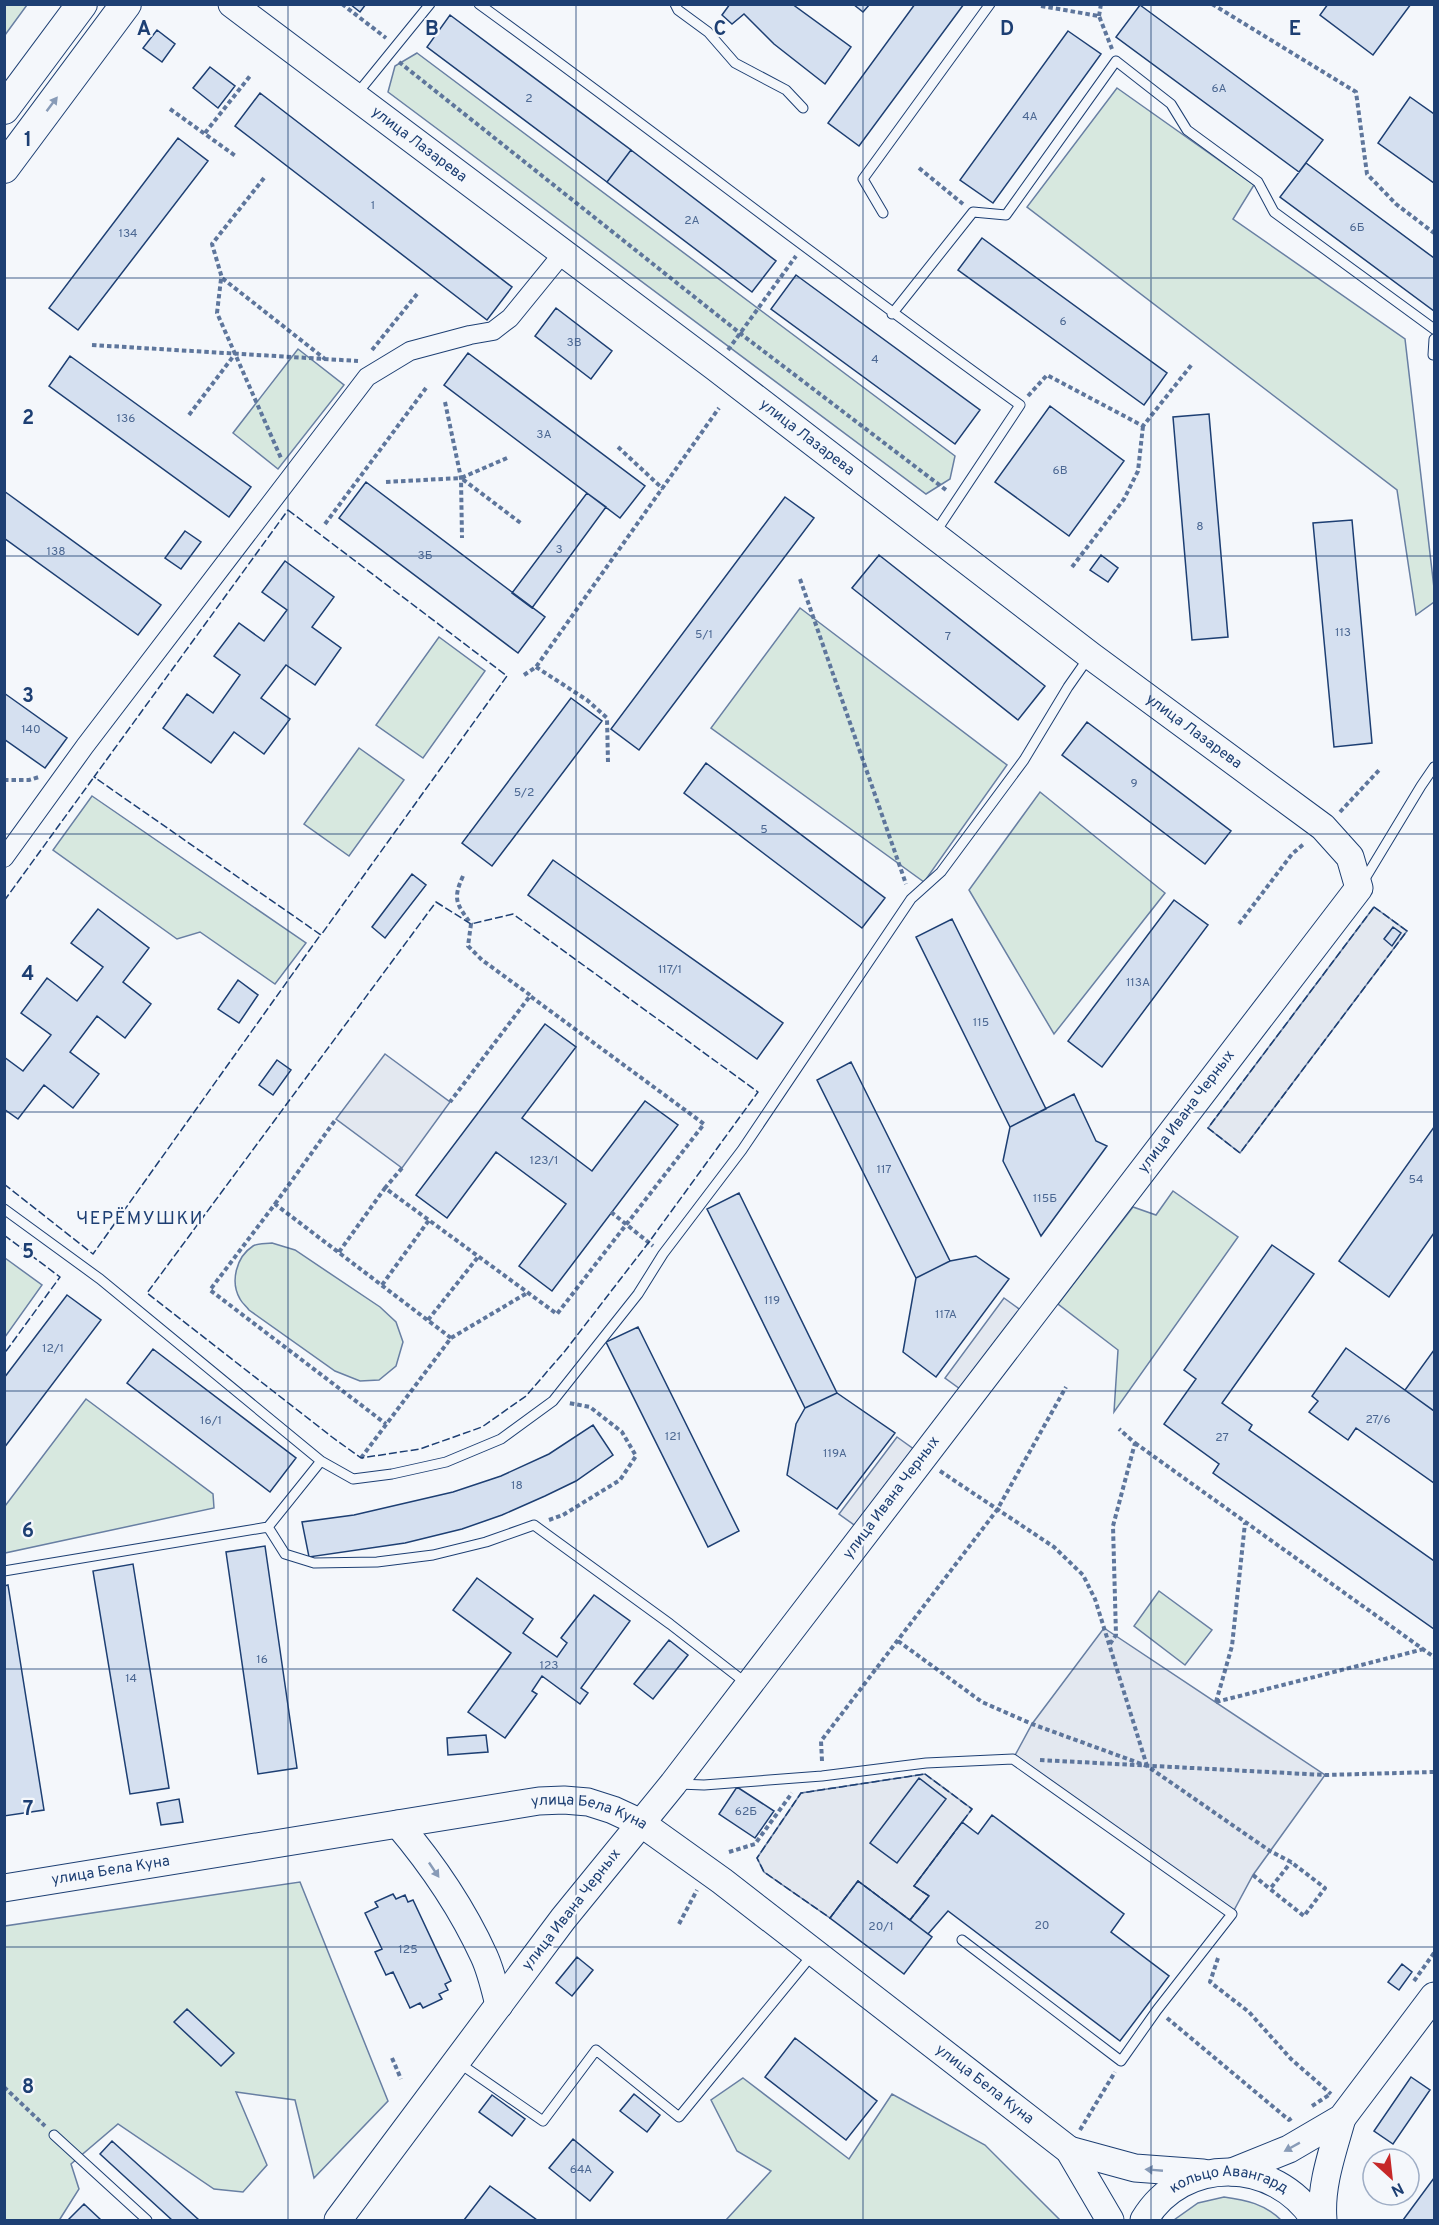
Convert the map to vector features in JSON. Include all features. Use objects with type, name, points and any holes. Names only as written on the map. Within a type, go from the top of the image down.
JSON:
[{"type":"main road","points":[[4,109],[82,4]]},
{"type":"main road","points":[[4,168],[126,4]]},
{"type":"street","name":"улица Лазарева","points":[[241,7],[355,97],[715,367],[1091,656],[1323,827],[1350,857],[1359,888]]},
{"type":"street","points":[[4,858],[289,477],[367,377],[410,351],[493,331],[510,318],[562,252]]},
{"type":"street","name":"улица Ивана Черных","points":[[338,2220],[563,1918],[673,1784],[1359,888]]},
{"type":"street","name":"улица Бела Куна","points":[[4,1888],[207,1857],[538,1801],[588,1802],[641,1823],[722,1881],[1069,2150],[1110,2220]]},
{"type":"street","points":[[398,1824],[435,1871],[485,1957],[500,2004]]},
{"type":"street","points":[[1222,2172],[1289,2149],[1340,2101],[1434,1996]]},
{"type":"street","points":[[1323,2220],[1323,2194],[1340,2101]]},
{"type":"street","name":"улица Бела Куна","points":[[1069,2150],[1135,2168],[1222,2172]]},
{"type":"street","name":"кольцо Авангард","points":[[1144,2220],[1161,2199],[1176,2187],[1194,2179],[1222,2172],[1252,2174],[1270,2180],[1299,2200],[1315,2220]]},
{"type":"lane","points":[[355,97],[430,4]]},
{"type":"lane","points":[[478,4],[804,245],[892,314],[1020,405],[934,536]]},
{"type":"lane","points":[[675,4],[678,10],[708,32],[735,63],[786,90],[803,108]]},
{"type":"lane","points":[[883,213],[863,179],[990,4]]},
{"type":"lane","points":[[892,314],[973,212],[1006,216],[1116,61],[1171,104],[1187,130],[1258,182],[1274,212],[1434,330]]},
{"type":"lane","points":[[1433,355],[1434,339]]},
{"type":"lane","points":[[4,1209],[100,1279],[321,1461],[353,1479],[392,1474],[446,1462],[501,1439],[553,1401],[638,1294],[663,1254],[742,1149],[911,899],[941,872],[1017,769],[1068,687],[1091,656]]},
{"type":"lane","name":"улица Ивана Черных","points":[[1359,888],[1434,767]]},
{"type":"lane","points":[[4,1571],[268,1527],[321,1461]]},
{"type":"lane","points":[[268,1527],[285,1554],[314,1563],[377,1562],[433,1555],[486,1542],[534,1525],[670,1624],[748,1685]]},
{"type":"lane","points":[[673,1784],[704,1785],[822,1776],[926,1763],[1013,1759],[1232,1914],[1157,2010],[1121,2061],[962,1940]]},
{"type":"lane","points":[[457,2061],[543,2121],[596,2049],[680,2117],[814,1953]]},
{"type":"lane","points":[[54,2135],[97,2177],[147,2220]]},
{"type":"path","points":[[342,4],[396,46]]},
{"type":"path","points":[[1101,4],[1100,15],[1116,61]]},
{"type":"path","points":[[1212,4],[1356,92],[1367,174],[1396,204],[1434,233]]},
{"type":"path","points":[[1041,6],[1100,15]]},
{"type":"path","points":[[389,54],[741,334],[958,499]]},
{"type":"path","points":[[205,133],[250,76]]},
{"type":"path","points":[[170,109],[237,157]]},
{"type":"path","points":[[919,168],[973,212]]},
{"type":"path","points":[[264,178],[212,244],[222,278],[217,313],[289,477]]},
{"type":"path","points":[[715,367],[804,245]]},
{"type":"path","points":[[222,278],[325,359]]},
{"type":"path","points":[[370,353],[417,294]]},
{"type":"path","points":[[92,345],[363,361]]},
{"type":"path","points":[[189,415],[236,354]]},
{"type":"path","points":[[1072,567],[1124,500],[1138,471],[1143,426],[1193,363]]},
{"type":"path","points":[[1020,405],[1047,375],[1143,426]]},
{"type":"path","points":[[325,524],[426,388]]},
{"type":"path","points":[[445,402],[460,478],[462,538]]},
{"type":"path","points":[[524,675],[536,667],[719,408]]},
{"type":"path","points":[[618,447],[663,489]]},
{"type":"path","points":[[386,482],[460,478],[507,458]]},
{"type":"path","points":[[460,478],[522,524]]},
{"type":"path","points":[[800,579],[911,899]]},
{"type":"path","points":[[536,667],[587,700],[607,718],[608,762]]},
{"type":"path","points":[[385,1188],[557,1314],[704,1124],[482,960],[468,946],[471,924],[458,906],[456,890],[463,876]]},
{"type":"path","points":[[450,1102],[530,996]]},
{"type":"path","points":[[336,1119],[210,1290],[386,1424]]},
{"type":"path","points":[[339,1252],[402,1168]]},
{"type":"path","points":[[274,1204],[452,1338]]},
{"type":"path","points":[[610,1212],[663,1254]]},
{"type":"path","points":[[382,1285],[429,1220]]},
{"type":"path","points":[[428,1320],[478,1257]]},
{"type":"path","points":[[361,1458],[452,1338],[527,1293]]},
{"type":"path","points":[[822,1776],[821,1741],[997,1510],[1066,1387]]},
{"type":"path","points":[[534,1525],[563,1515],[620,1480],[636,1456],[622,1432],[590,1407],[553,1401]]},
{"type":"path","points":[[1119,1429],[1135,1443],[1434,1657]]},
{"type":"path","points":[[1109,1644],[1116,1635],[1113,1526],[1135,1443]]},
{"type":"path","points":[[922,1458],[1054,1547],[1083,1575],[1095,1599],[1147,1766]]},
{"type":"path","points":[[1245,1522],[1232,1646],[1216,1702],[1424,1649]]},
{"type":"path","points":[[898,1641],[982,1702],[1032,1724],[1147,1766],[1270,1851],[1292,1862],[1325,1888],[1304,1916],[1253,1875]]},
{"type":"path","points":[[1013,1759],[1325,1775],[1434,1772]]},
{"type":"path","points":[[729,1852],[754,1844],[804,1777]]},
{"type":"path","points":[[1270,1889],[1292,1862]]},
{"type":"path","points":[[679,1924],[697,1890]]},
{"type":"path","points":[[1232,1914],[1210,1983],[1249,2012],[1291,2059],[1340,2101]]},
{"type":"path","points":[[1407,1990],[1434,1953]]},
{"type":"path","points":[[1157,2010],[1289,2120],[1298,2115]]},
{"type":"path","points":[[392,2058],[401,2079]]},
{"type":"path","points":[[1069,2150],[1121,2061]]},
{"type":"path","points":[[4,2087],[54,2135]]},
{"type":"path","points":[[1306,2109],[1340,2101]]},
{"type":"shaded area","points":[[4,5],[27,5],[5,35]]},
{"type":"shaded area","points":[[417,53],[955,456],[950,479],[926,494],[388,92],[395,66]]},
{"type":"shaded area","points":[[1117,88],[1254,185],[1233,219],[1405,339],[1434,588],[1434,602],[1416,615],[1397,490],[1027,207]]},
{"type":"shaded area","points":[[298,349],[344,385],[278,469],[233,433]]},
{"type":"shaded area","points":[[800,608],[1007,765],[924,882],[711,728]]},
{"type":"shaded area","points":[[439,637],[485,671],[423,758],[376,725]]},
{"type":"shaded area","points":[[359,748],[404,780],[349,856],[304,824]]},
{"type":"shaded area","points":[[1040,792],[1165,893],[1054,1034],[969,890]]},
{"type":"shaded area","points":[[92,796],[306,943],[275,984],[200,932],[177,939],[53,850]]},
{"type":"shaded area","points":[[1374,907],[1407,931],[1240,1153],[1208,1128]]},
{"type":"shaded area","points":[[385,1054],[450,1102],[402,1168],[336,1119]]},
{"type":"shaded area","points":[[1173,1191],[1238,1237],[1114,1412],[1118,1350],[1058,1304],[1133,1207],[1156,1215]]},
{"type":"shaded area","points":[[272,1243],[295,1250],[380,1307],[396,1322],[403,1342],[396,1366],[379,1380],[360,1381],[335,1371],[249,1310],[237,1292],[236,1270],[242,1257],[253,1246]]},
{"type":"shaded area","points":[[5,1258],[42,1285],[5,1337]]},
{"type":"shaded area","points":[[1004,1298],[1026,1314],[967,1394],[945,1378]]},
{"type":"shaded area","points":[[86,1399],[213,1494],[214,1508],[5,1553],[5,1506]]},
{"type":"shaded area","points":[[897,1437],[915,1450],[857,1527],[839,1514]]},
{"type":"shaded area","points":[[1159,1591],[1212,1630],[1185,1665],[1134,1626]]},
{"type":"shaded area","points":[[1104,1628],[1325,1775],[1253,1875],[1232,1914],[1013,1759],[1032,1724]]},
{"type":"shaded area","points":[[925,1774],[972,1809],[915,1885],[929,1896],[910,1920],[858,1881],[830,1918],[764,1872],[757,1858],[801,1793]]},
{"type":"shaded area","points":[[300,1882],[388,2101],[314,2178],[295,2100],[236,2092],[267,2165],[243,2192],[214,2189],[118,2124],[71,2164],[79,2189],[61,2220],[5,2220],[5,1926]]},
{"type":"shaded area","points":[[743,2078],[849,2159],[892,2094],[985,2145],[1060,2220],[726,2220],[771,2171],[737,2151],[711,2100]]},
{"type":"shaded area","points":[[1224,2197],[1255,2204],[1281,2220],[1174,2220],[1198,2203]]},
{"type":"building","points":[[350,4],[366,4],[360,12]]},
{"type":"building","points":[[730,4],[792,4],[851,47],[825,84],[774,44],[744,14],[732,24],[722,15]]},
{"type":"building","points":[[853,4],[870,4],[863,12]]},
{"type":"building","points":[[915,4],[964,4],[859,146],[828,123]]},
{"type":"building","points":[[1328,4],[1411,4],[1373,55],[1320,15]]},
{"type":"building","points":[[1140,5],[1323,140],[1299,172],[1116,37]]},
{"type":"building","points":[[450,15],[631,150],[607,182],[427,47]]},
{"type":"building","points":[[157,30],[175,44],[162,62],[143,48]]},
{"type":"building","points":[[1068,31],[1101,54],[993,203],[960,180]]},
{"type":"building","points":[[210,67],[235,86],[218,108],[193,88]]},
{"type":"building","points":[[260,93],[512,287],[487,320],[235,126]]},
{"type":"building","points":[[1410,97],[1434,114],[1434,183],[1378,143]]},
{"type":"building","points":[[178,138],[208,161],[78,330],[49,308]]},
{"type":"building","points":[[631,150],[776,261],[752,292],[607,182]]},
{"type":"building","points":[[1306,163],[1434,258],[1434,311],[1280,197]]},
{"type":"building","points":[[982,238],[1167,373],[1144,405],[958,270]]},
{"type":"building","points":[[796,275],[980,410],[955,444],[771,309]]},
{"type":"building","points":[[556,308],[612,351],[591,379],[535,336]]},
{"type":"building","points":[[468,353],[645,486],[620,518],[444,385]]},
{"type":"building","points":[[70,356],[251,487],[229,517],[49,386]]},
{"type":"building","points":[[1050,406],[1124,461],[1069,536],[995,482]]},
{"type":"building","points":[[1209,414],[1228,637],[1192,640],[1173,417]]},
{"type":"building","points":[[366,482],[545,617],[518,653],[339,518]]},
{"type":"building","points":[[4,491],[161,605],[138,635],[4,538]]},
{"type":"building","points":[[587,493],[606,507],[532,608],[512,593]]},
{"type":"building","points":[[785,497],[814,518],[639,750],[611,729]]},
{"type":"building","points":[[1352,520],[1372,743],[1334,747],[1313,523]]},
{"type":"building","points":[[185,531],[201,542],[181,569],[165,558]]},
{"type":"building","points":[[879,555],[1045,686],[1018,720],[852,588]]},
{"type":"building","points":[[1101,555],[1118,568],[1108,582],[1090,570]]},
{"type":"building","points":[[285,561],[334,597],[312,627],[341,648],[315,685],[286,665],[261,698],[290,719],[264,754],[234,732],[211,763],[163,728],[187,694],[213,713],[240,675],[214,656],[239,623],[264,641],[287,610],[262,592]]},
{"type":"building","points":[[4,693],[67,738],[45,768],[4,739]]},
{"type":"building","points":[[571,698],[602,721],[492,866],[462,843]]},
{"type":"building","points":[[1087,722],[1231,831],[1205,864],[1062,755]]},
{"type":"building","points":[[706,763],[885,898],[862,928],[684,793]]},
{"type":"building","points":[[553,860],[783,1023],[757,1059],[528,895]]},
{"type":"building","points":[[412,874],[426,885],[385,938],[372,927]]},
{"type":"building","points":[[1174,900],[1208,925],[1102,1067],[1068,1041]]},
{"type":"building","points":[[98,909],[149,948],[123,982],[151,1004],[125,1038],[97,1016],[70,1052],[99,1074],[73,1108],[44,1085],[18,1119],[4,1109],[4,1057],[23,1071],[51,1035],[21,1013],[47,978],[77,1001],[103,967],[71,943]]},
{"type":"building","points":[[952,919],[1046,1109],[1010,1127],[916,937]]},
{"type":"building","points":[[1393,927],[1401,933],[1392,946],[1384,939]]},
{"type":"building","points":[[238,980],[258,995],[239,1023],[218,1009]]},
{"type":"building","points":[[545,1024],[576,1047],[522,1118],[592,1171],[645,1101],[678,1125],[552,1291],[519,1266],[566,1204],[496,1152],[447,1218],[416,1195]]},
{"type":"building","points":[[277,1060],[291,1070],[273,1095],[259,1085]]},
{"type":"building","points":[[851,1062],[950,1261],[916,1278],[817,1080]]},
{"type":"building","points":[[1074,1094],[1096,1141],[1107,1146],[1041,1236],[1003,1161],[1010,1127]]},
{"type":"building","points":[[1434,1127],[1434,1233],[1389,1297],[1339,1261]]},
{"type":"building","points":[[739,1193],[837,1393],[805,1408],[707,1209]]},
{"type":"building","points":[[1272,1245],[1314,1274],[1222,1403],[1252,1425],[1249,1430],[1434,1561],[1434,1629],[1213,1473],[1219,1464],[1164,1424],[1196,1379],[1184,1370]]},
{"type":"building","points":[[976,1256],[1009,1279],[936,1377],[903,1352],[916,1278],[950,1261]]},
{"type":"building","points":[[67,1295],[101,1320],[4,1448],[4,1378]]},
{"type":"building","points":[[638,1327],[739,1531],[708,1547],[606,1342]]},
{"type":"building","points":[[1346,1348],[1434,1411],[1434,1483],[1356,1428],[1348,1440],[1309,1412],[1318,1401],[1312,1396]]},
{"type":"building","points":[[153,1349],[296,1458],[270,1492],[127,1383]]},
{"type":"building","points":[[1434,1350],[1434,1411],[1405,1390]]},
{"type":"building","points":[[837,1393],[895,1433],[837,1509],[787,1475],[796,1424],[805,1408]]},
{"type":"building","points":[[593,1425],[613,1455],[576,1481],[545,1496],[462,1529],[405,1543],[309,1557],[302,1522],[354,1515],[453,1492],[501,1476],[549,1454]]},
{"type":"building","points":[[265,1546],[297,1768],[258,1774],[226,1552]]},
{"type":"building","points":[[133,1564],[169,1788],[130,1794],[93,1571]]},
{"type":"building","points":[[477,1578],[533,1619],[523,1633],[557,1657],[567,1643],[561,1638],[594,1595],[630,1621],[581,1688],[588,1693],[580,1704],[542,1676],[532,1691],[537,1694],[505,1738],[468,1712],[511,1653],[453,1610]]},
{"type":"building","points":[[8,1585],[44,1810],[4,1816],[4,1586]]},
{"type":"building","points":[[669,1640],[688,1655],[653,1699],[634,1684]]},
{"type":"building","points":[[486,1735],[488,1752],[448,1755],[447,1738]]},
{"type":"building","points":[[919,1778],[946,1799],[897,1863],[870,1843]]},
{"type":"building","points":[[737,1787],[774,1811],[755,1838],[719,1814]]},
{"type":"building","points":[[179,1799],[183,1822],[161,1825],[157,1803]]},
{"type":"building","points":[[992,1815],[1124,1914],[1111,1932],[1169,1976],[1120,2041],[948,1911],[928,1934],[910,1920],[929,1896],[914,1886],[962,1822],[978,1834]]},
{"type":"building","points":[[858,1881],[932,1937],[904,1974],[830,1918]]},
{"type":"building","points":[[393,1894],[396,1899],[405,1895],[408,1902],[413,1900],[451,1981],[445,1984],[448,1990],[439,1994],[442,1999],[423,2008],[420,2003],[410,2008],[393,1972],[386,1975],[375,1952],[382,1949],[365,1913],[378,1907],[375,1902]]},
{"type":"building","points":[[577,1957],[593,1970],[572,1996],[556,1983]]},
{"type":"building","points":[[1402,1964],[1412,1972],[1399,1990],[1388,1982]]},
{"type":"building","points":[[187,2009],[234,2053],[221,2066],[174,2022]]},
{"type":"building","points":[[795,2038],[877,2101],[846,2140],[765,2077]]},
{"type":"building","points":[[1411,2077],[1430,2090],[1393,2144],[1374,2131]]},
{"type":"building","points":[[634,2094],[660,2115],[647,2132],[620,2111]]},
{"type":"building","points":[[492,2095],[525,2119],[512,2136],[479,2112]]},
{"type":"building","points":[[573,2139],[613,2172],[590,2201],[549,2168]]},
{"type":"building","points":[[112,2141],[199,2220],[172,2220],[100,2154]]},
{"type":"building","points":[[1434,2178],[1434,2220],[1403,2220],[1413,2207],[1421,2207],[1421,2196]]},
{"type":"building","points":[[490,2186],[537,2220],[464,2220]]},
{"type":"building","points":[[84,2204],[101,2220],[68,2220]]},
{"type":"fence","points":[[288,510],[507,676],[321,935],[94,777],[288,510]]},
{"type":"fence","points":[[4,901],[94,777],[96,778]]},
{"type":"fence","points":[[436,902],[471,924],[513,914],[758,1092],[649,1242],[565,1351],[526,1396],[482,1427],[420,1449],[361,1458],[147,1293],[436,902]]},
{"type":"fence","points":[[1374,907],[1407,931],[1240,1153],[1208,1128],[1374,907]]},
{"type":"fence","points":[[4,1184],[93,1254],[321,934]]},
{"type":"fence","points":[[4,1235],[60,1277],[4,1354]]},
{"type":"fence","points":[[925,1774],[972,1809],[914,1886],[929,1896],[910,1920],[858,1881],[830,1918],[764,1872],[757,1858],[801,1793],[925,1774]]},
{"type":"district","name":"ЧЕРЁМУШКИ","points":[[140,1219]]}]
